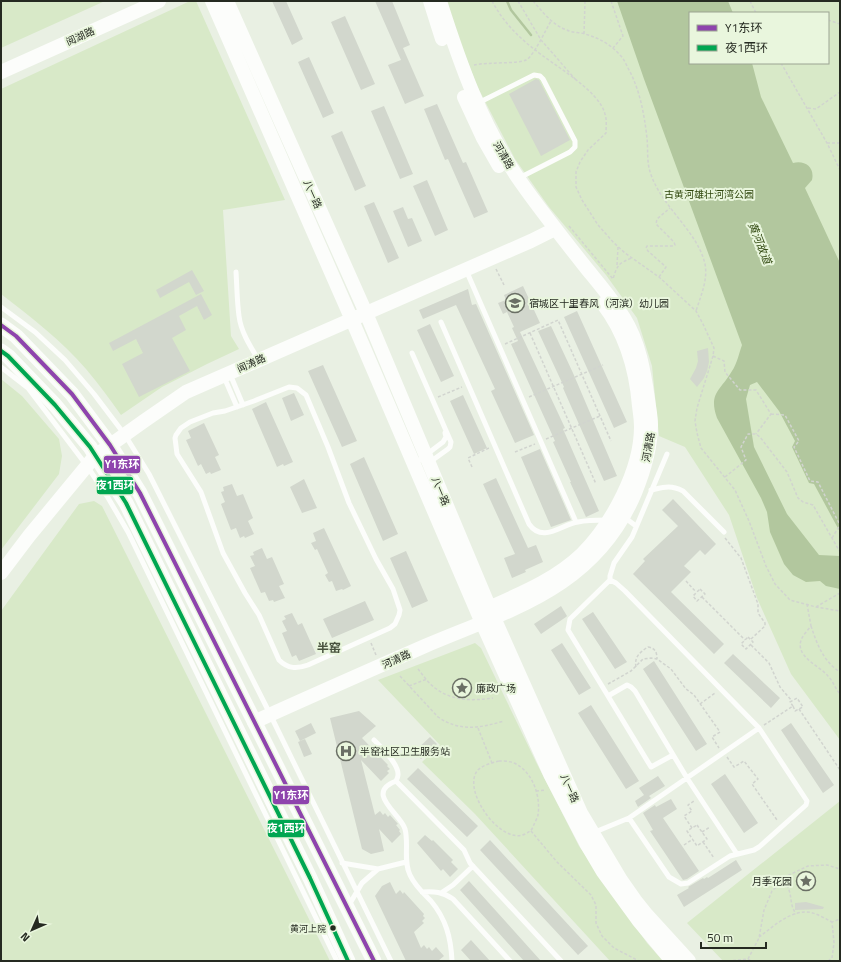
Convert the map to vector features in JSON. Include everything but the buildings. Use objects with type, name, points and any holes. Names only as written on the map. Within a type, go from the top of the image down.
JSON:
[{"type":"main road","points":[[1,325],[16,336],[72,394],[110,445],[140,493],[374,961]]},
{"type":"main road","points":[[1,351],[8,356],[55,404],[90,447],[91,461],[126,503],[307,871],[348,961]]},
{"type":"street","name":"阅湖路","points":[[1,72],[159,1]]},
{"type":"street","name":"八一路","points":[[212,1],[414,464],[578,806],[592,833],[635,900],[647,916],[689,961]]},
{"type":"street","name":"八一路","points":[[227,1],[366,313],[427,459],[486,615],[550,774],[587,845],[603,872],[638,920],[672,961]]},
{"type":"street","name":"河清路","points":[[430,1],[453,70],[483,138],[509,182],[551,231]]},
{"type":"street","name":"河清路","points":[[252,718],[486,615],[559,573],[582,554],[601,532],[616,518],[617,507],[638,451],[641,427],[637,387],[630,356],[620,329],[551,231],[503,153],[477,103],[462,68],[440,1]]},
{"type":"street","name":"闻涛路","points":[[1,573],[29,536],[91,461],[110,445],[186,392],[551,231]]},
{"type":"street","name":"河清路","points":[[269,711],[378,658],[486,615]]},
{"type":"lane","points":[[477,103],[534,75],[540,76],[543,79],[575,141],[575,147],[570,152],[518,179]]},
{"type":"lane","points":[[466,269],[576,522]]},
{"type":"lane","points":[[236,272],[241,326],[259,360]]},
{"type":"lane","points":[[1,307],[35,332],[65,360],[94,394],[125,435],[149,474],[269,711],[391,961]]},
{"type":"lane","points":[[441,322],[532,529],[538,532],[551,533],[576,522],[616,518],[636,526]]},
{"type":"lane","points":[[412,353],[450,442],[450,447],[414,464]]},
{"type":"lane","points":[[1,367],[28,388],[91,461],[107,496],[128,532],[337,961]]},
{"type":"lane","points":[[226,374],[243,405]]},
{"type":"lane","points":[[226,374],[237,407]]},
{"type":"lane","points":[[289,387],[298,388],[306,396],[328,447],[349,503],[376,559],[393,589],[400,610],[398,619],[390,628],[301,668],[289,667],[279,660],[259,615],[241,587],[223,553],[201,492],[183,466],[177,454],[175,444],[176,435],[184,425],[213,413],[243,405],[289,387]]},
{"type":"lane","points":[[427,459],[443,442],[446,437],[445,430]]},
{"type":"lane","points":[[667,454],[632,537],[614,563],[610,580],[570,619],[568,630],[651,767],[673,755]]},
{"type":"lane","points":[[651,490],[670,487],[683,490],[724,532]]},
{"type":"lane","points":[[610,580],[625,591],[759,728],[807,801],[806,805],[759,847],[754,850],[730,856],[688,883],[681,884],[669,877],[629,818]]},
{"type":"lane","points":[[608,696],[627,685],[632,687],[687,778],[737,854]]},
{"type":"lane","points":[[592,833],[629,818],[759,728]]},
{"type":"lane","points":[[374,740],[392,760],[396,767],[398,774],[396,781],[386,788],[383,795],[386,804],[402,822],[405,830],[406,862],[409,874],[416,886],[440,913],[447,927],[452,961]]},
{"type":"lane","points":[[396,781],[464,850],[473,866],[561,961]]},
{"type":"lane","points":[[342,863],[378,869],[406,862]]},
{"type":"lane","points":[[442,893],[473,866]]},
{"type":"lane","points":[[347,907],[362,883],[378,869]]},
{"type":"lane","points":[[422,892],[434,891],[442,893],[453,899],[510,961]]},
{"type":"path","points":[[492,1],[496,9],[515,32],[534,50],[579,83],[597,99],[605,114],[606,132],[588,150],[580,162],[576,172],[576,187],[582,200],[598,225],[618,247],[659,277],[696,311],[714,348],[713,356],[697,408],[695,422],[701,448],[735,490],[749,521],[766,566],[775,584],[790,600],[816,607],[840,611]]},
{"type":"path","points":[[518,1],[541,40],[579,83]]},
{"type":"path","points":[[533,1],[551,21],[567,30],[584,34],[605,42],[613,48],[622,57],[635,80],[643,106],[649,168],[658,190],[698,246],[704,262],[706,277],[696,311]]},
{"type":"path","points":[[584,34],[585,1]]},
{"type":"path","points":[[611,1],[623,36],[613,48]]},
{"type":"path","points":[[750,1],[756,12]]},
{"type":"path","points":[[829,20],[840,24]]},
{"type":"path","points":[[462,68],[484,63],[521,61],[527,59],[541,40],[551,21]]},
{"type":"path","points":[[782,64],[827,143],[840,170]]},
{"type":"path","points":[[807,108],[816,109],[840,92]]},
{"type":"path","points":[[827,143],[840,143]]},
{"type":"path","points":[[659,277],[666,267],[646,248],[647,246],[676,245],[656,224],[657,220],[670,208]]},
{"type":"path","points":[[551,231],[566,222],[613,279],[617,265],[618,247]]},
{"type":"path","points":[[491,258],[504,285]]},
{"type":"path","points":[[617,265],[632,258]]},
{"type":"path","points":[[500,346],[558,320],[611,441]]},
{"type":"path","points":[[530,333],[596,484]]},
{"type":"path","points":[[713,356],[724,361],[724,372],[740,390],[756,390],[771,414]]},
{"type":"path","points":[[523,399],[603,365]]},
{"type":"path","points":[[432,399],[468,384]]},
{"type":"path","points":[[756,434],[771,414]]},
{"type":"path","points":[[771,414],[785,415],[799,441],[794,447],[810,481],[818,482],[840,525],[832,538]]},
{"type":"path","points":[[515,452],[600,416]]},
{"type":"path","points":[[725,477],[746,460],[741,447],[748,434],[756,434],[776,456],[787,472],[798,498],[803,502],[813,505],[840,552]]},
{"type":"path","points":[[472,467],[468,458],[495,446]]},
{"type":"path","points":[[724,532],[725,538],[741,558],[758,604],[758,613],[765,623],[765,626],[751,639],[748,637],[741,644],[746,649],[753,642],[751,639]]},
{"type":"path","points":[[686,581],[696,592]]},
{"type":"path","points":[[700,589],[705,594],[697,601],[692,596],[696,592],[700,589]]},
{"type":"path","points":[[816,607],[840,594]]},
{"type":"path","points":[[702,597],[745,640]]},
{"type":"path","points":[[807,604],[811,626],[818,647],[823,655],[840,672]]},
{"type":"path","points":[[811,626],[802,638],[800,645],[801,650],[812,664],[828,675],[840,694]]},
{"type":"path","points":[[369,638],[378,658]]},
{"type":"path","points":[[751,645],[769,663],[780,687],[792,701],[790,702],[795,711],[803,707],[798,698],[792,701]]},
{"type":"path","points":[[636,667],[635,661],[637,657],[648,647],[656,650],[657,659]]},
{"type":"path","points":[[602,687],[636,667],[643,659],[657,659],[671,669],[686,690],[694,695],[720,732],[712,737],[723,753],[734,767],[744,761],[758,780],[752,784],[782,827]]},
{"type":"path","points":[[418,669],[434,687],[447,695],[473,701],[493,698]]},
{"type":"path","points":[[400,676],[438,717],[444,721],[468,728],[478,728],[504,721]]},
{"type":"path","points":[[409,686],[427,679]]},
{"type":"path","points":[[700,704],[721,689]]},
{"type":"path","points":[[759,728],[793,706]]},
{"type":"path","points":[[799,709],[840,770]]},
{"type":"path","points":[[478,728],[492,763]]},
{"type":"path","points":[[499,761],[513,763],[525,771],[534,784],[538,802],[538,816],[531,831],[522,836],[506,834],[488,817],[479,804],[474,783],[477,772],[486,764],[499,761]]},
{"type":"path","points":[[692,828],[684,816],[692,811],[688,805],[700,797]]},
{"type":"path","points":[[702,832],[716,823]]},
{"type":"path","points":[[697,825],[702,832],[707,839],[697,846],[687,831],[697,825]]},
{"type":"path","points":[[531,831],[558,862],[591,895],[596,905],[596,923],[602,936],[614,948],[640,961]]},
{"type":"path","points":[[684,845],[693,839]]},
{"type":"path","points":[[703,842],[718,864]]},
{"type":"path","points":[[748,959],[759,938],[764,910],[772,891],[789,875],[808,866],[827,865],[840,868]]},
{"type":"path","points":[[783,881],[790,890],[792,906],[796,914]]},
{"type":"path","points":[[759,938],[785,918],[796,914],[806,912],[820,915],[832,922]]},
{"type":"path","points":[[832,922],[840,919]]},
{"type":"path","points":[[828,961],[832,958],[834,943],[832,922]]},
{"type":"path","points":[[728,961],[748,959],[752,961]]},
{"type":"green space","points":[[1,1],[105,1],[1,48]]},
{"type":"green space","points":[[190,1],[196,1],[285,200],[223,210],[231,336],[239,349],[162,387],[121,415],[77,359],[35,320],[1,294],[1,89]]},
{"type":"green space","name":"古黄河雄壮河湾公园","points":[[444,1],[840,1],[840,740],[791,674],[757,598],[729,515],[685,447],[659,436],[652,366],[637,318],[606,275],[549,207],[515,159],[477,86]]},
{"type":"green space","points":[[1,379],[22,396],[59,439],[62,456],[59,474],[1,550]]},
{"type":"green space","points":[[94,501],[102,506],[330,961],[1,961],[1,611],[79,504]]},
{"type":"green space","points":[[475,643],[481,648],[536,762],[579,846],[647,943],[663,961],[610,961],[475,814],[422,762],[440,745],[378,680]]},
{"type":"green space","points":[[840,801],[840,961],[723,961],[687,923]]},
{"type":"water","name":"黄河故道","points":[[617,1],[728,1],[733,12],[689,12],[689,64],[752,64],[761,97],[793,163],[797,162],[805,164],[812,171],[812,180],[805,188],[840,263],[840,532],[814,484],[809,483],[792,447],[795,441],[779,411],[757,382],[750,385],[746,399],[754,447],[787,514],[819,555],[840,556],[840,589],[826,586],[820,581],[806,582],[793,575],[784,564],[770,532],[767,512],[761,498],[717,418],[714,403],[715,397],[734,368],[742,345],[644,79]]},
{"type":"waterway","points":[[507,1],[511,10],[531,35]]},
{"type":"transit line","name":"Y1东环","points":[[1,325],[16,336],[72,394],[110,445],[140,493],[374,961]]},
{"type":"transit line","name":"夜1西环","points":[[1,351],[8,356],[55,405],[90,447],[126,503],[310,878],[348,961]]},
{"type":"place","name":"宿城区十里春风（河滨）幼儿园","points":[[515,303]]},
{"type":"place","name":"廉政广场","points":[[462,688]]},
{"type":"place","name":"半窑社区卫生服务站","points":[[346,751]]},
{"type":"place","name":"月季花园","points":[[806,881]]},
{"type":"place","name":"黄河上院","points":[[333,928]]},
{"type":"district","name":"半窑","points":[[329,648]]}]
